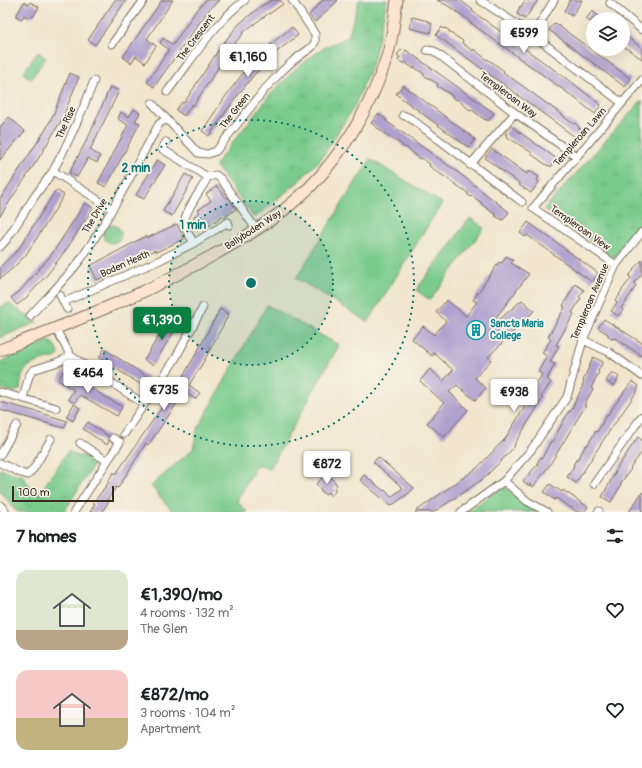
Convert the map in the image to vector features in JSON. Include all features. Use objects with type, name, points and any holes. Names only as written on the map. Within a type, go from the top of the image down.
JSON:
[{"type":"main road","name":"Ballyboden Way","points":[[0,350],[139,293],[181,272],[256,229],[280,213],[303,193],[321,175],[348,140],[360,121],[375,90],[387,56],[393,33],[397,0]]},
{"type":"street","points":[[112,44],[144,0]]},
{"type":"street","name":"The Crescent","points":[[168,92],[201,45],[221,21],[245,0]]},
{"type":"street","points":[[480,0],[533,36],[622,103]]},
{"type":"street","points":[[533,36],[554,0]]},
{"type":"street","name":"The Green","points":[[152,103],[198,153],[208,154],[216,151],[265,89],[294,60],[312,47],[315,42],[315,34],[296,2]]},
{"type":"street","points":[[610,2],[642,30]]},
{"type":"street","name":"Templeroan Way","points":[[427,50],[434,51],[514,113],[576,156]]},
{"type":"street","name":"The Rise","points":[[0,247],[53,172],[69,143],[94,80]]},
{"type":"street","name":"Templeroan Lawn","points":[[533,208],[642,80]]},
{"type":"street","points":[[470,165],[514,113]]},
{"type":"street","points":[[403,115],[410,118],[470,165],[522,202]]},
{"type":"street","name":"The Drive","points":[[30,316],[80,259],[112,208],[159,124],[166,119]]},
{"type":"street","points":[[166,142],[162,149],[208,177],[216,176],[221,179],[256,229]]},
{"type":"street","points":[[53,172],[112,208]]},
{"type":"street","points":[[194,243],[184,226],[184,218],[208,177]]},
{"type":"street","name":"Templeroan View","points":[[533,208],[616,265]]},
{"type":"street","name":"Boden Heath","points":[[60,295],[65,306],[194,243],[228,222],[229,225]]},
{"type":"street","name":"Templeroan Avenue","points":[[461,512],[504,481],[531,450],[567,397],[583,340],[616,265],[642,232]]},
{"type":"street","points":[[124,434],[174,362],[203,307]]},
{"type":"street","points":[[56,328],[71,356],[144,404]]},
{"type":"street","points":[[583,340],[609,352],[642,376]]},
{"type":"street","points":[[23,398],[29,376],[33,370],[71,356]]},
{"type":"street","points":[[0,392],[56,408]]},
{"type":"street","points":[[594,484],[642,416]]},
{"type":"street","points":[[0,455],[17,425]]},
{"type":"street","points":[[74,512],[120,442],[113,438]]},
{"type":"street","points":[[0,463],[21,473],[28,474],[34,468],[51,439]]},
{"type":"street","points":[[80,443],[107,461]]},
{"type":"street","points":[[504,481],[528,501],[547,512]]},
{"type":"street","points":[[0,505],[6,512]]},
{"type":"green space","points":[[359,0],[387,0],[374,58],[355,105],[321,159],[297,183],[254,218],[215,165],[269,96],[295,69],[325,47],[348,37]]},
{"type":"green space","points":[[38,52],[46,58],[31,79],[23,73]]},
{"type":"green space","points":[[642,100],[642,223],[614,258],[544,209]]},
{"type":"green space","points":[[370,159],[442,203],[368,322],[296,278]]},
{"type":"green space","points":[[470,218],[484,228],[430,300],[416,290]]},
{"type":"green space","points":[[112,225],[118,228],[121,234],[118,240],[112,243],[106,240],[103,234],[106,228]]},
{"type":"green space","points":[[8,303],[37,322],[0,338],[0,307]]},
{"type":"green space","points":[[267,305],[339,345],[269,470],[257,464],[237,501],[247,512],[173,512],[151,486],[193,449],[197,430]]},
{"type":"green space","points":[[49,341],[53,343],[57,349],[59,355],[57,357],[39,362],[26,369],[22,376],[20,389],[15,392],[0,389],[0,362]]},
{"type":"green space","points":[[68,451],[79,457],[83,455],[95,462],[64,512],[17,512],[0,491],[0,469],[23,476],[33,491],[39,494]]},
{"type":"green space","points":[[501,488],[508,489],[525,504],[538,512],[467,512]]},
{"type":"building","points":[[115,0],[126,0],[95,45],[88,40]]},
{"type":"building","points":[[162,0],[173,0],[147,39],[156,46],[145,63],[136,56],[131,63],[123,57]]},
{"type":"building","points":[[206,0],[219,0],[210,8],[154,87],[147,82],[169,50],[160,43],[163,38],[173,45],[195,12]]},
{"type":"building","points":[[272,0],[280,0],[283,4],[242,33],[243,34],[233,45],[193,106],[192,104],[184,116],[176,110],[182,102],[184,103],[221,46],[239,24],[260,7]]},
{"type":"building","points":[[323,0],[338,0],[315,22],[309,15]]},
{"type":"building","points":[[437,0],[460,0],[473,10],[472,11],[601,105],[595,114],[468,21],[469,20]]},
{"type":"building","points":[[525,0],[538,0],[525,19],[517,14],[520,6],[521,7]]},
{"type":"building","points":[[570,0],[582,0],[572,16],[564,11]]},
{"type":"building","points":[[24,2],[29,5],[30,2],[39,7],[33,17],[31,16],[29,18],[24,15],[22,19],[16,16]]},
{"type":"building","points":[[412,17],[432,23],[430,33],[409,28]]},
{"type":"building","points":[[555,23],[586,46],[586,56],[600,56],[631,79],[625,87],[549,30]]},
{"type":"building","points":[[292,27],[298,35],[274,54],[275,55],[253,76],[209,136],[202,131],[247,68],[271,46],[270,45]]},
{"type":"building","points":[[442,27],[450,31],[449,32],[463,41],[462,43],[473,51],[474,49],[487,60],[492,62],[504,71],[503,72],[564,117],[574,124],[575,123],[579,127],[578,128],[581,129],[575,137],[436,35]]},
{"type":"building","points":[[630,39],[642,48],[642,59],[630,51]]},
{"type":"building","points":[[401,50],[404,53],[406,50],[494,113],[488,121],[471,109],[470,110],[414,67],[414,69],[405,62],[404,64],[398,60],[400,57],[397,55]]},
{"type":"building","points":[[70,73],[79,77],[62,119],[38,159],[0,216],[0,199],[46,129]]},
{"type":"building","points":[[403,85],[475,139],[469,148],[396,94]]},
{"type":"building","points":[[110,87],[119,91],[90,150],[100,156],[97,163],[88,158],[77,177],[69,173],[90,134]]},
{"type":"building","points":[[134,109],[140,113],[135,121],[140,123],[106,187],[98,183],[128,125],[118,119],[121,112],[129,117]]},
{"type":"building","points":[[378,114],[455,170],[509,212],[503,220],[495,216],[496,215],[481,204],[482,203],[472,196],[471,197],[467,194],[468,193],[429,166],[430,164],[421,158],[420,159],[406,147],[405,148],[371,123]]},
{"type":"building","points":[[9,117],[25,131],[0,160],[0,127]]},
{"type":"building","points":[[511,126],[557,159],[551,167],[506,136],[507,135],[505,134]]},
{"type":"building","points":[[492,149],[527,174],[529,171],[539,177],[537,180],[539,182],[531,193],[485,158]]},
{"type":"building","points":[[157,160],[165,165],[144,199],[136,195]]},
{"type":"building","points":[[185,174],[193,179],[172,216],[163,211]]},
{"type":"building","points":[[217,186],[226,198],[228,197],[236,209],[224,218],[222,216],[209,226],[207,225],[202,229],[193,217],[200,212],[198,210],[211,201],[206,194]]},
{"type":"building","points":[[56,190],[64,195],[50,218],[25,256],[0,279],[0,267],[18,250]]},
{"type":"building","points":[[85,203],[93,208],[68,247],[47,275],[26,298],[17,305],[11,298],[20,291],[52,254]]},
{"type":"building","points":[[528,222],[598,273],[592,282],[527,235],[525,237],[520,233]]},
{"type":"building","points":[[177,224],[184,239],[156,252],[155,250],[97,280],[90,266],[146,236],[147,238]]},
{"type":"building","name":"Sancta Maria College","points":[[506,256],[513,260],[511,263],[529,274],[491,324],[493,325],[522,300],[534,311],[488,357],[491,360],[475,378],[486,388],[475,400],[457,385],[449,392],[468,410],[444,437],[427,423],[444,403],[420,381],[430,369],[443,381],[453,370],[434,353],[432,356],[412,339],[423,326],[434,335],[446,321],[436,312],[447,300],[466,316],[477,302],[473,300],[499,262],[502,263]]},
{"type":"building","points":[[642,260],[642,274],[634,283],[636,286],[621,308],[623,310],[618,316],[611,311],[617,303],[615,301],[631,278],[629,276],[634,270],[633,269]]},
{"type":"building","points":[[575,284],[584,290],[572,313],[574,314],[556,345],[559,346],[550,362],[555,364],[547,379],[551,382],[541,397],[543,398],[514,445],[515,446],[483,479],[434,512],[415,512],[477,468],[505,439],[535,390],[534,389],[542,374],[538,372],[547,356],[542,353],[551,339],[548,337],[565,307],[563,306]]},
{"type":"building","points":[[220,309],[229,314],[204,361],[189,385],[200,393],[195,399],[185,392],[148,445],[146,443],[118,488],[116,487],[107,500],[109,501],[102,512],[90,512],[95,504],[93,503],[109,482],[108,481],[114,472],[116,474],[182,378]]},
{"type":"building","points":[[171,316],[180,322],[153,365],[144,360]]},
{"type":"building","points":[[604,319],[642,343],[642,356],[615,338],[612,339],[608,336],[608,334],[598,328]]},
{"type":"building","points":[[104,349],[148,377],[143,386],[99,358]]},
{"type":"building","points":[[593,357],[603,362],[591,388],[593,389],[584,405],[586,405],[549,466],[533,487],[530,484],[529,486],[523,481],[538,464],[537,463],[541,457],[542,458],[551,441],[552,442],[569,411],[570,412],[583,386],[583,381]]},
{"type":"building","points":[[63,371],[122,407],[117,416],[80,395],[74,403],[68,399],[74,390],[58,380]]},
{"type":"building","points":[[612,372],[619,377],[614,386],[606,381]]},
{"type":"building","points":[[632,381],[639,386],[638,390],[576,483],[567,477],[574,466],[573,465]]},
{"type":"building","points":[[0,402],[67,421],[64,428],[0,410]]},
{"type":"building","points":[[74,404],[80,408],[73,421],[66,417]]},
{"type":"building","points":[[88,422],[108,436],[109,441],[107,445],[83,429]]},
{"type":"building","points":[[638,437],[642,440],[642,452],[620,484],[621,485],[611,502],[602,497],[619,465]]},
{"type":"building","points":[[378,457],[414,488],[391,506],[360,480],[364,475],[384,491],[385,490],[391,497],[403,488],[373,462]]},
{"type":"building","points":[[328,473],[337,485],[334,488],[336,491],[331,496],[328,492],[325,495],[316,484]]},
{"type":"building","points":[[550,484],[562,492],[563,490],[588,507],[584,512],[577,512],[556,498],[555,500],[544,492]]},
{"type":"building","points":[[642,492],[642,512],[629,512],[635,503]]},
{"type":"place","name":"Sancta Maria College","points":[[476,330]]}]
